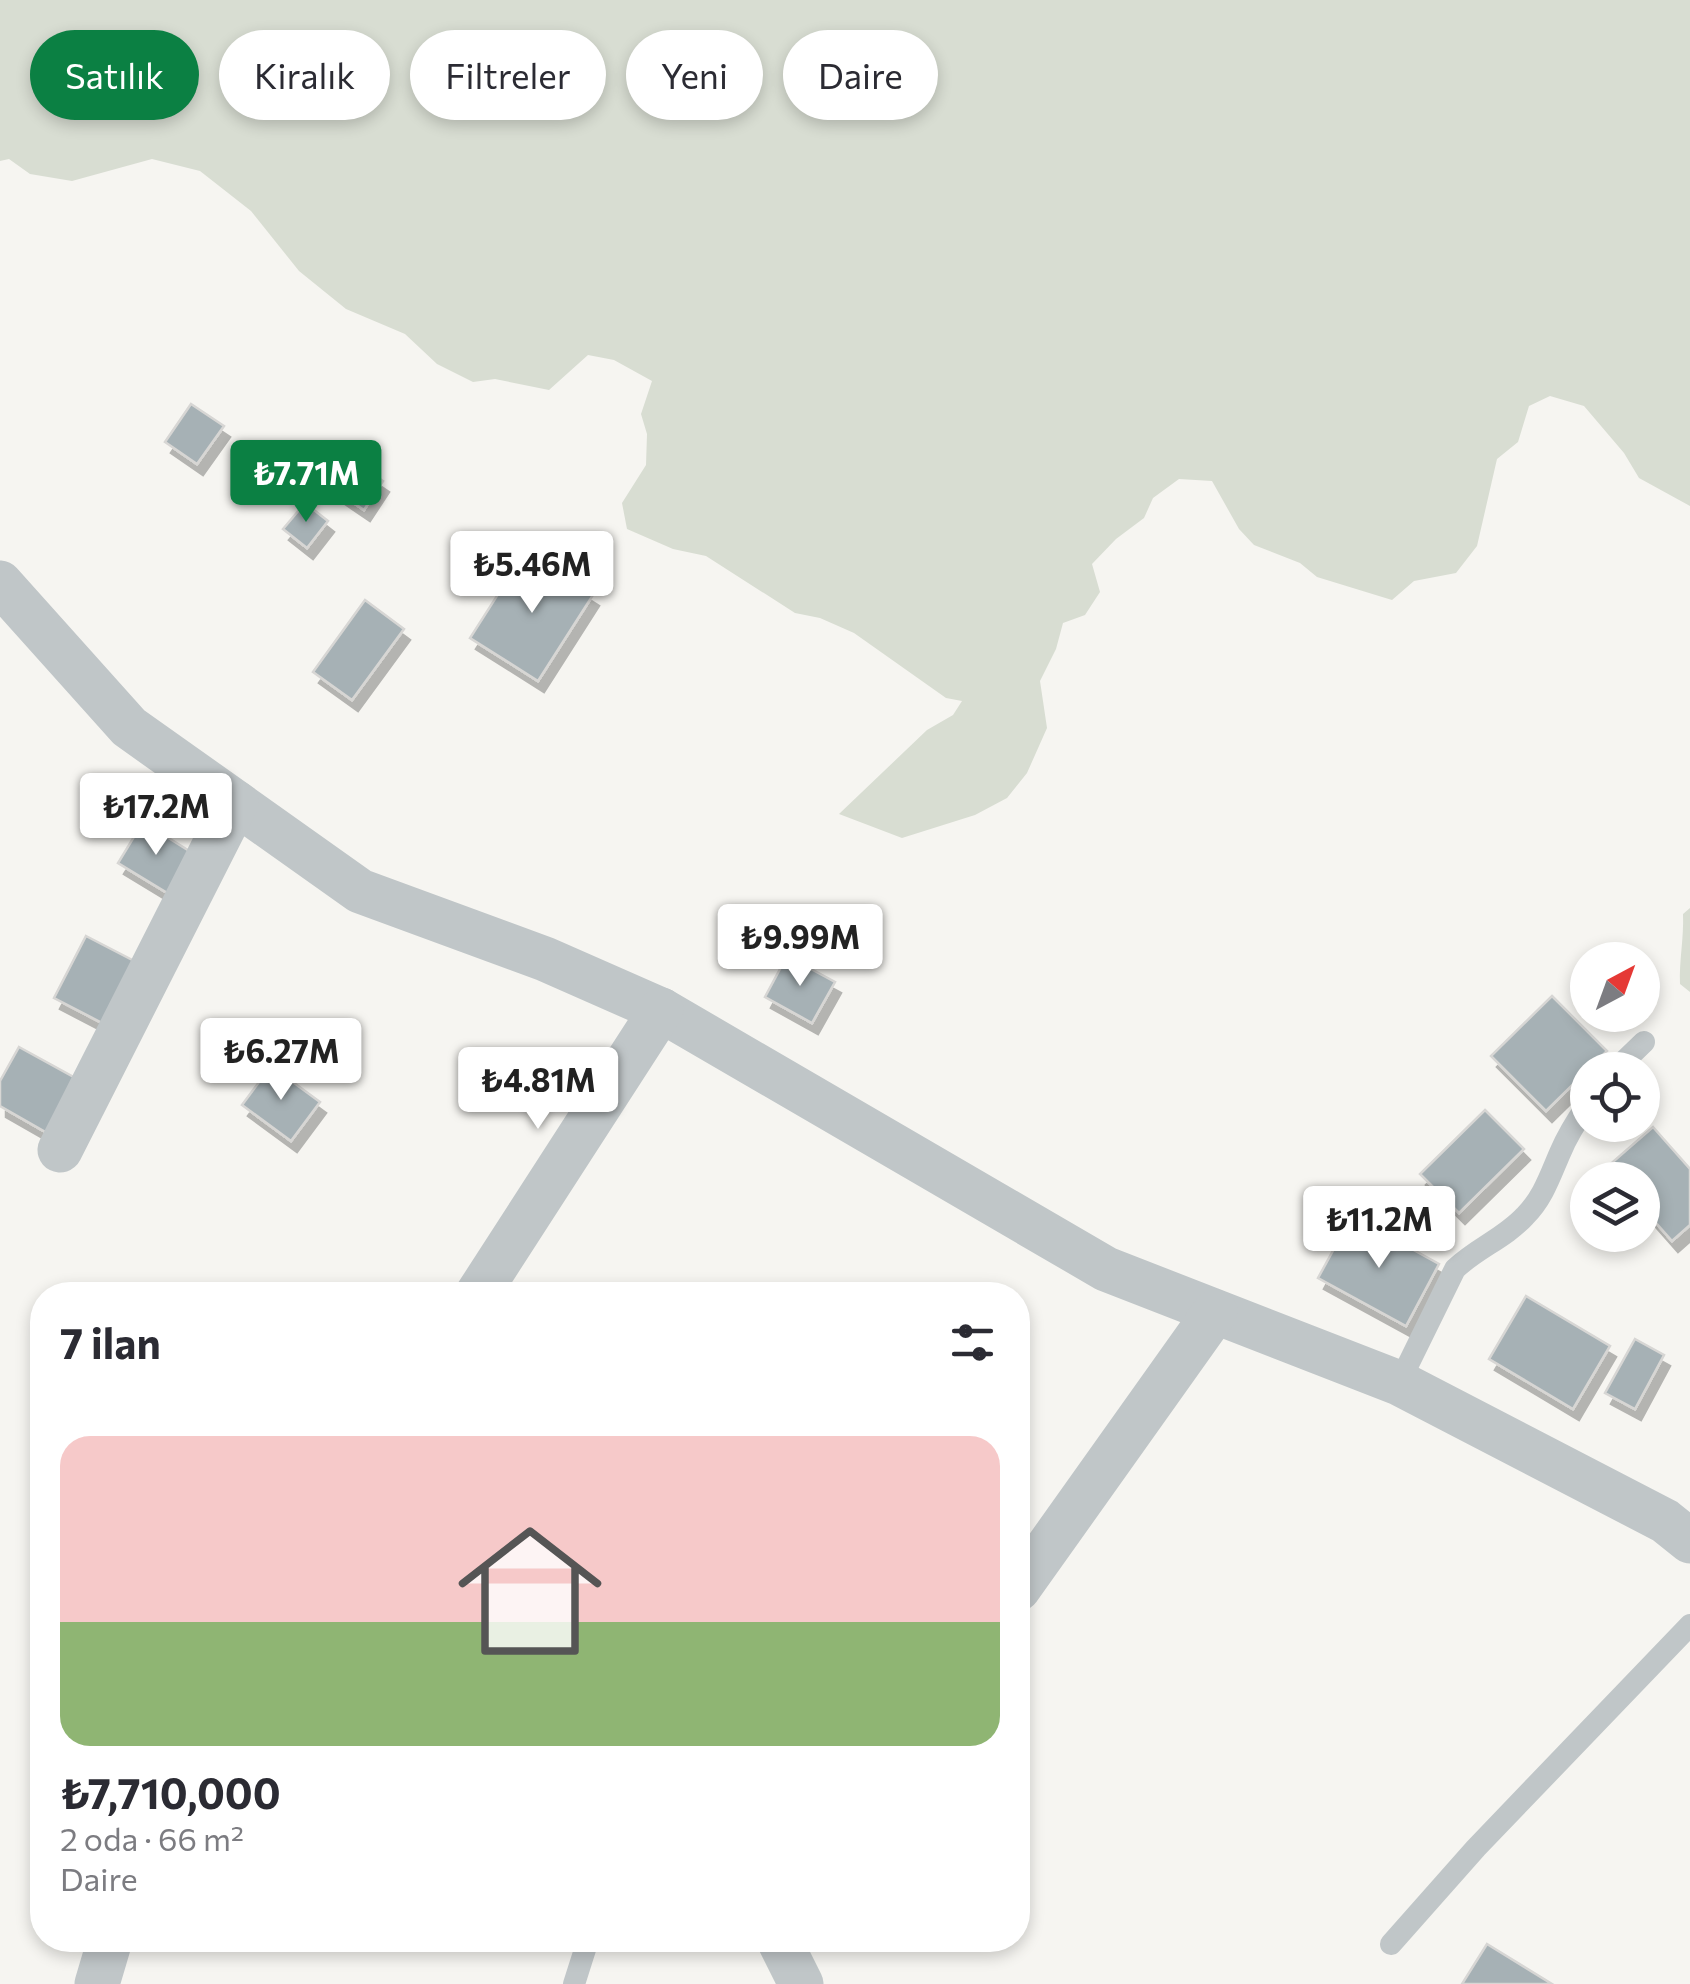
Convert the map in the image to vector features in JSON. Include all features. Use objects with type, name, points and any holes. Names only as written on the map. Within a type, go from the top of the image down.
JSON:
[{"type":"street","points":[[0,583],[129,727],[360,892],[545,959],[661,1010],[1106,1269],[1400,1383],[1665,1520],[1690,1541]]},
{"type":"street","points":[[60,1150],[236,804]]},
{"type":"street","points":[[485,1282],[661,1010]]},
{"type":"street","points":[[1030,1572],[1215,1312]]},
{"type":"street","points":[[97,1984],[106,1952]]},
{"type":"street","points":[[786,1952],[801,1984]]},
{"type":"lane","points":[[1633,1052],[1644,1042]]},
{"type":"lane","points":[[1400,1383],[1455,1268],[1528,1214],[1541,1196],[1570,1132]]},
{"type":"lane","points":[[1391,1944],[1476,1848],[1690,1626]]},
{"type":"lane","points":[[574,1984],[584,1952]]},
{"type":"shaded area","points":[[0,0],[1690,0],[1690,506],[1639,478],[1624,453],[1584,406],[1550,396],[1529,406],[1518,442],[1497,459],[1477,546],[1456,573],[1414,581],[1392,600],[1317,577],[1300,563],[1254,545],[1239,529],[1212,481],[1179,479],[1153,498],[1144,518],[1092,564],[1100,592],[1085,615],[1063,623],[1056,649],[1040,681],[1047,728],[1027,773],[1007,798],[975,815],[902,838],[839,814],[927,730],[953,715],[962,701],[946,698],[854,633],[820,618],[795,613],[706,556],[673,549],[627,529],[622,503],[646,465],[647,434],[641,414],[652,381],[614,360],[588,355],[549,390],[495,379],[473,382],[437,364],[405,334],[346,309],[299,271],[251,211],[200,171],[152,159],[72,181],[30,174],[9,159],[0,161]]},
{"type":"shaded area","points":[[1690,908],[1690,992],[1680,984],[1680,975],[1683,914]]},
{"type":"building","points":[[191,404],[224,426],[197,464],[165,442]]},
{"type":"building","points":[[355,462],[383,481],[364,510],[336,491]]},
{"type":"building","points":[[305,503],[328,521],[307,548],[283,529]]},
{"type":"building","points":[[525,552],[593,595],[538,681],[470,638]]},
{"type":"building","points":[[365,600],[404,629],[352,700],[313,672]]},
{"type":"building","points":[[143,822],[194,854],[169,894],[118,863]]},
{"type":"building","points":[[86,936],[140,964],[108,1026],[54,998]]},
{"type":"building","points":[[787,956],[835,982],[812,1023],[765,997]]},
{"type":"building","points":[[1552,996],[1570,1014],[1570,1032],[1588,1032],[1607,1051],[1570,1052],[1570,1087],[1546,1111],[1491,1056]]},
{"type":"building","points":[[19,1047],[79,1080],[49,1134],[0,1106],[0,1081]]},
{"type":"building","points":[[271,1066],[320,1102],[291,1141],[242,1105]]},
{"type":"building","points":[[1485,1110],[1524,1149],[1459,1213],[1420,1174]]},
{"type":"building","points":[[1660,1135],[1690,1169],[1690,1225],[1672,1241],[1660,1227],[1660,1162],[1613,1162],[1636,1142],[1660,1142]]},
{"type":"building","points":[[1352,1216],[1439,1264],[1406,1326],[1318,1278]]},
{"type":"building","points":[[1526,1296],[1610,1346],[1573,1409],[1489,1359]]},
{"type":"building","points":[[1635,1339],[1664,1355],[1635,1409],[1605,1393]]},
{"type":"building","points":[[1487,1944],[1552,1984],[1462,1984]]}]
